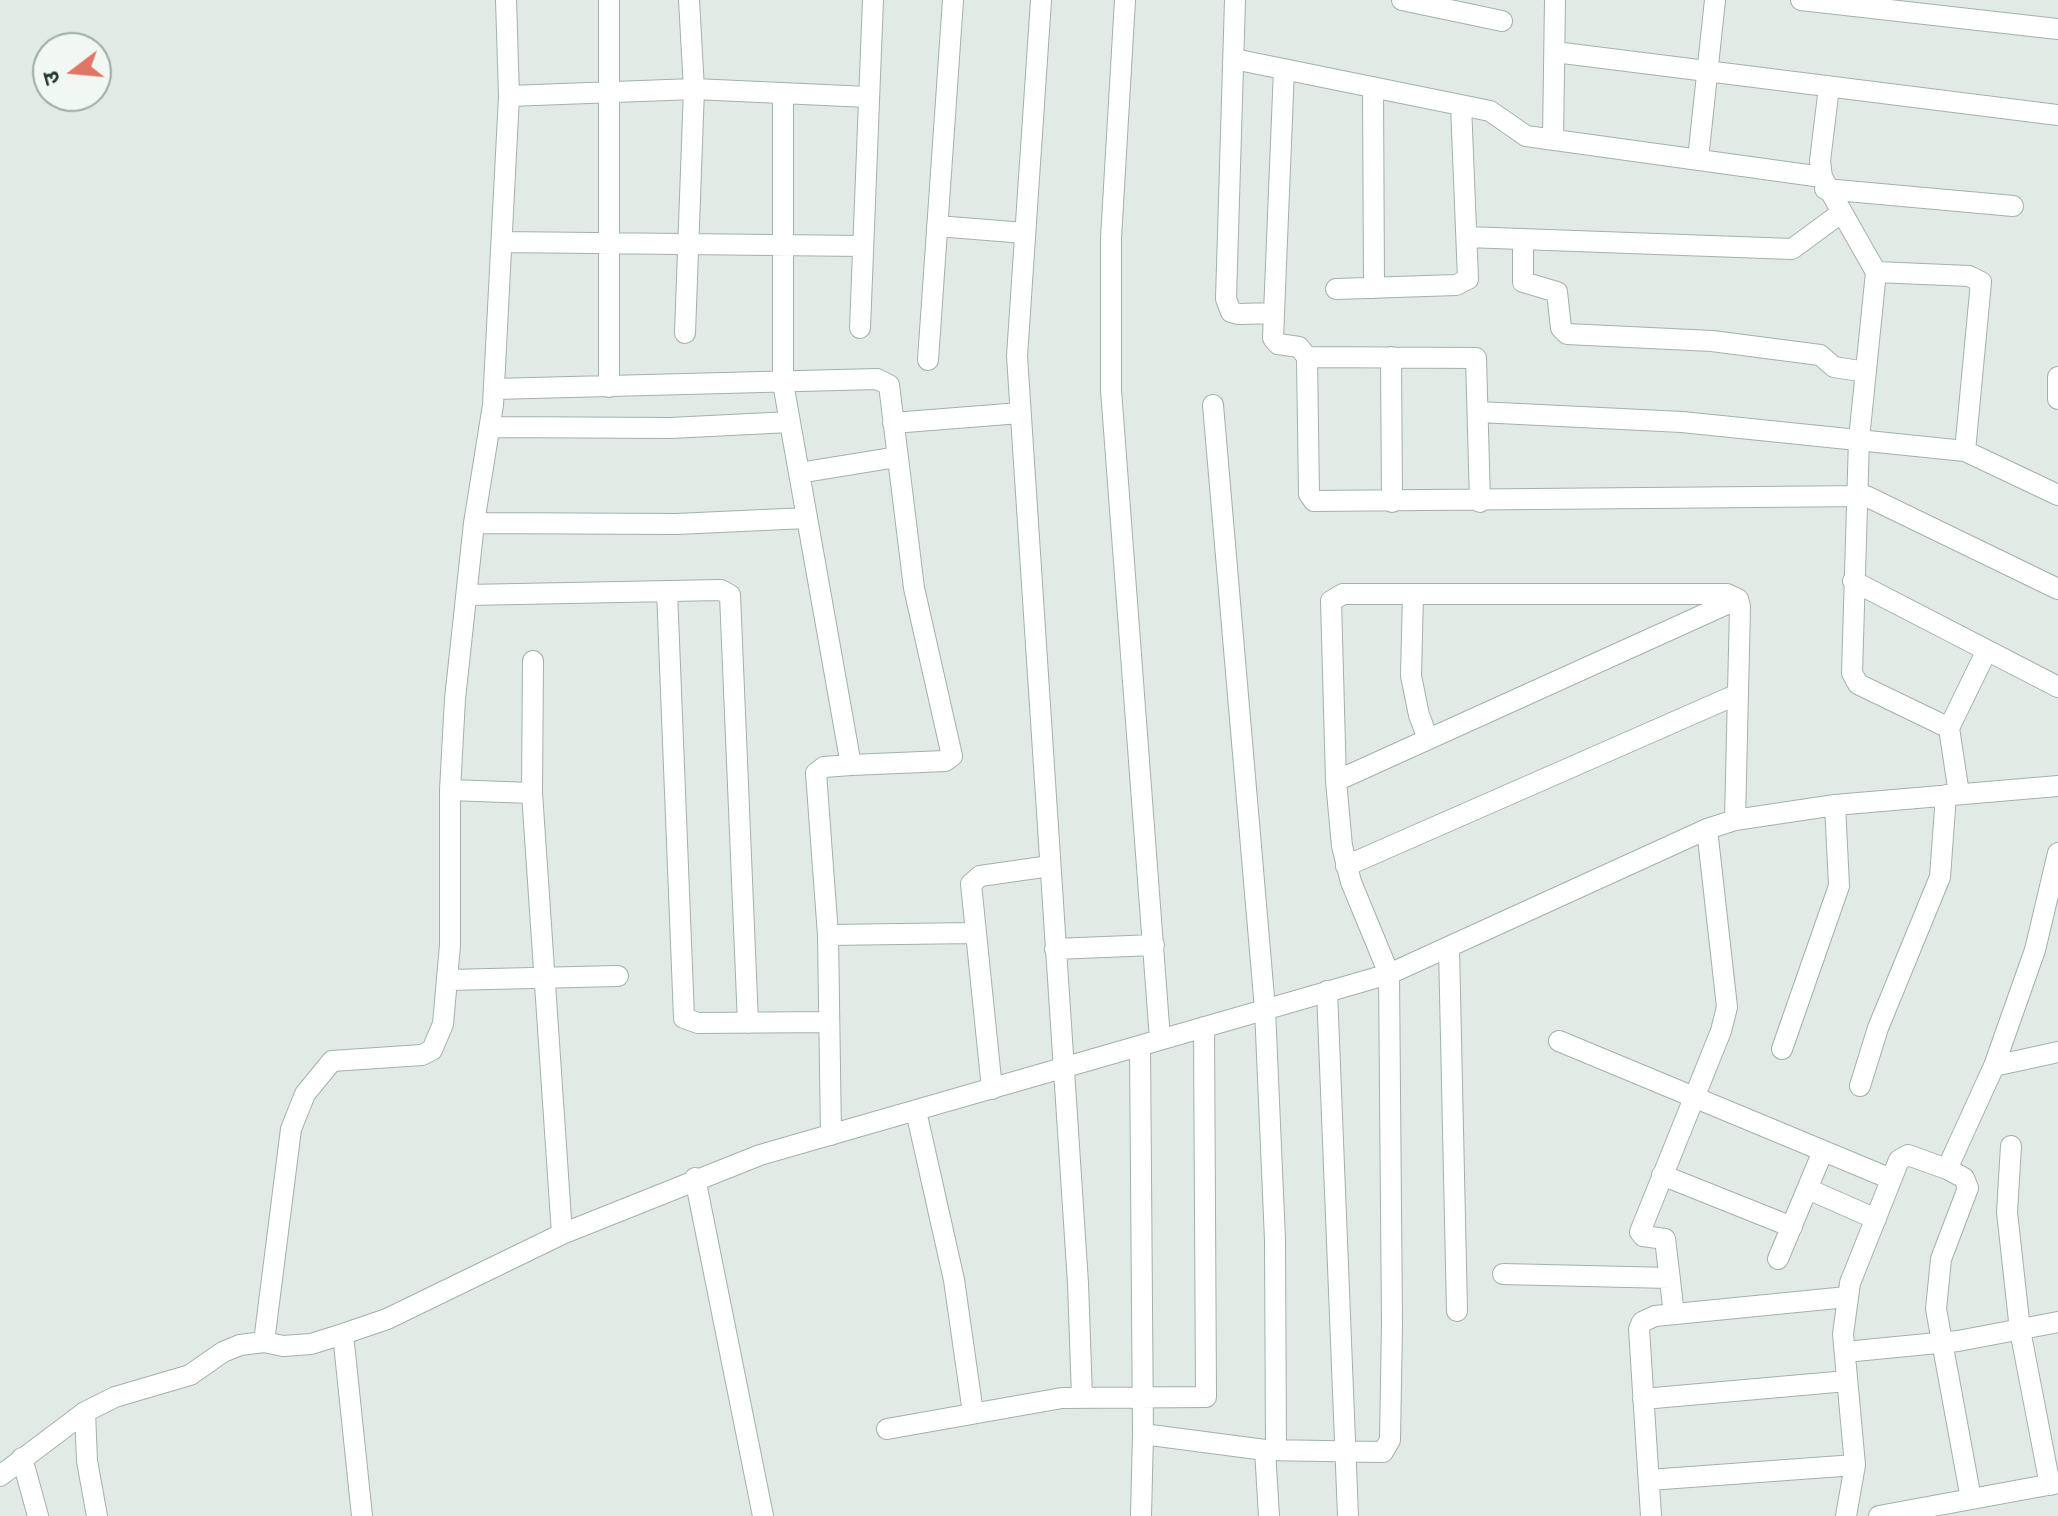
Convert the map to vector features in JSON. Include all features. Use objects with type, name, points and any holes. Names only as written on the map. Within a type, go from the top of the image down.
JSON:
[{"type":"street","points":[[264,1342],[291,1129],[305,1094],[332,1061],[411,1057],[432,1050],[443,1024],[448,980],[450,790],[474,523],[494,389],[509,96],[506,0]]},
{"type":"street","points":[[609,0],[612,91],[609,387]]},
{"type":"street","points":[[685,333],[694,89],[689,0]]},
{"type":"street","points":[[860,328],[873,0]]},
{"type":"street","points":[[928,360],[953,0]]},
{"type":"street","points":[[1041,0],[1017,356],[1082,1397]]},
{"type":"street","points":[[1125,0],[1111,238],[1111,390],[1160,1039]]},
{"type":"street","points":[[1235,0],[1226,299],[1231,312],[1274,313]]},
{"type":"street","points":[[1402,0],[1502,21]]},
{"type":"street","points":[[1553,139],[1555,0]]},
{"type":"street","points":[[1698,159],[1715,0]]},
{"type":"street","points":[[1801,0],[2058,29]]},
{"type":"street","points":[[1555,52],[2058,115]]},
{"type":"street","points":[[1234,59],[1497,113],[1517,132],[1526,136],[1698,159],[1824,183],[2013,206]]},
{"type":"street","points":[[1284,69],[1274,342],[1299,347],[1307,357],[1310,498],[1320,503],[1855,495],[1879,501],[2058,589]]},
{"type":"street","points":[[1373,87],[1374,288]]},
{"type":"street","points":[[1829,87],[1820,161],[1824,183],[1876,272],[1855,495],[1851,664],[1854,680],[1949,728]]},
{"type":"street","points":[[509,96],[694,89],[868,97]]},
{"type":"street","points":[[783,94],[783,383],[851,765]]},
{"type":"street","points":[[1336,289],[1465,283],[1469,271],[1461,105]]},
{"type":"street","points":[[1467,237],[1792,249],[1841,213]]},
{"type":"street","points":[[937,226],[1025,233]]},
{"type":"street","points":[[1523,240],[1523,282],[1557,292],[1561,328],[1567,334],[1712,341],[1820,355],[1834,367],[1866,372]]},
{"type":"street","points":[[502,242],[863,246]]},
{"type":"street","points":[[1876,272],[1969,276],[1981,282],[1965,451]]},
{"type":"street","points":[[1307,357],[1476,358],[1480,502]]},
{"type":"street","points":[[1391,357],[1392,502]]},
{"type":"street","points":[[2058,377],[2058,399]]},
{"type":"street","points":[[494,389],[885,381],[889,385],[914,588],[952,756],[945,761],[824,767],[816,773],[828,935],[831,1135]]},
{"type":"street","points":[[1213,405],[1265,1009],[1275,1240],[1269,1516]]},
{"type":"street","points":[[1479,412],[1682,422],[1965,451],[2058,495]]},
{"type":"street","points":[[893,423],[1020,413]]},
{"type":"street","points":[[490,427],[670,428],[790,422]]},
{"type":"street","points":[[799,473],[897,457]]},
{"type":"street","points":[[474,523],[676,524],[807,518]]},
{"type":"street","points":[[1853,581],[2058,687]]},
{"type":"street","points":[[467,595],[721,590],[730,595],[733,601],[748,1023]]},
{"type":"street","points":[[667,591],[682,1011],[689,1022],[829,1022]]},
{"type":"street","points":[[1143,1434],[1270,1450],[1344,1453],[1383,1452],[1390,1440],[1393,1123],[1389,974],[1346,866],[1336,781],[1331,601],[1343,594],[1727,594],[1738,599]]},
{"type":"street","points":[[1413,594],[1411,676],[1419,715],[1428,739]]},
{"type":"street","points":[[1735,820],[1738,599]]},
{"type":"street","points":[[1336,781],[1738,599]]},
{"type":"street","points":[[1860,1086],[1878,1028],[1940,877],[1952,795],[1949,728],[1986,652]]},
{"type":"street","points":[[533,661],[532,793],[562,1234]]},
{"type":"street","points":[[1346,866],[1738,694]]},
{"type":"street","points":[[0,1476],[85,1412],[115,1397],[190,1375],[223,1352],[240,1345],[264,1342],[283,1346],[311,1344],[343,1334],[387,1319],[562,1234],[604,1220],[695,1178],[831,1135],[1389,974],[1707,829],[1735,820],[1835,805],[2058,786]]},
{"type":"street","points":[[450,790],[532,793]]},
{"type":"street","points":[[1782,1049],[1839,886],[1835,805]]},
{"type":"street","points":[[1674,1314],[1665,1239],[1643,1236],[1640,1232],[1727,1007],[1707,829]]},
{"type":"street","points":[[1947,1169],[1994,1066],[2035,950],[2058,853]]},
{"type":"street","points":[[992,1089],[970,890],[974,878],[1050,866]]},
{"type":"street","points":[[828,935],[974,933]]},
{"type":"street","points":[[1055,949],[1154,945]]},
{"type":"street","points":[[1449,948],[1457,1311]]},
{"type":"street","points":[[448,980],[618,976]]},
{"type":"street","points":[[1327,991],[1348,1516]]},
{"type":"street","points":[[887,1429],[1042,1400],[1082,1397],[1202,1400],[1208,1393],[1204,1027]]},
{"type":"street","points":[[1559,1041],[1891,1179]]},
{"type":"street","points":[[1140,1046],[1143,1144],[1141,1516]]},
{"type":"street","points":[[1994,1066],[2057,1056]]},
{"type":"street","points":[[916,1111],[954,1280],[973,1413]]},
{"type":"street","points":[[1879,1516],[2054,1484],[2020,1330],[2007,1212],[2011,1146]]},
{"type":"street","points":[[1778,1259],[1823,1151]]},
{"type":"street","points":[[1846,1516],[1855,1465],[1845,1352],[1847,1297],[1899,1160],[1908,1155],[1964,1178],[1968,1188],[1952,1225],[1936,1283],[1940,1343],[1971,1499]]},
{"type":"street","points":[[1662,1175],[1792,1227]]},
{"type":"street","points":[[695,1178],[763,1516]]},
{"type":"street","points":[[1808,1189],[1876,1219]]},
{"type":"street","points":[[1503,1274],[1670,1278]]},
{"type":"street","points":[[1651,1516],[1639,1329],[1646,1317],[1847,1297]]},
{"type":"street","points":[[1845,1352],[1940,1343],[2058,1322]]},
{"type":"street","points":[[343,1334],[362,1516]]},
{"type":"street","points":[[1643,1399],[1847,1381]]},
{"type":"street","points":[[85,1412],[87,1461],[97,1516]]},
{"type":"street","points":[[22,1458],[38,1516]]},
{"type":"street","points":[[1649,1480],[1855,1465]]}]
